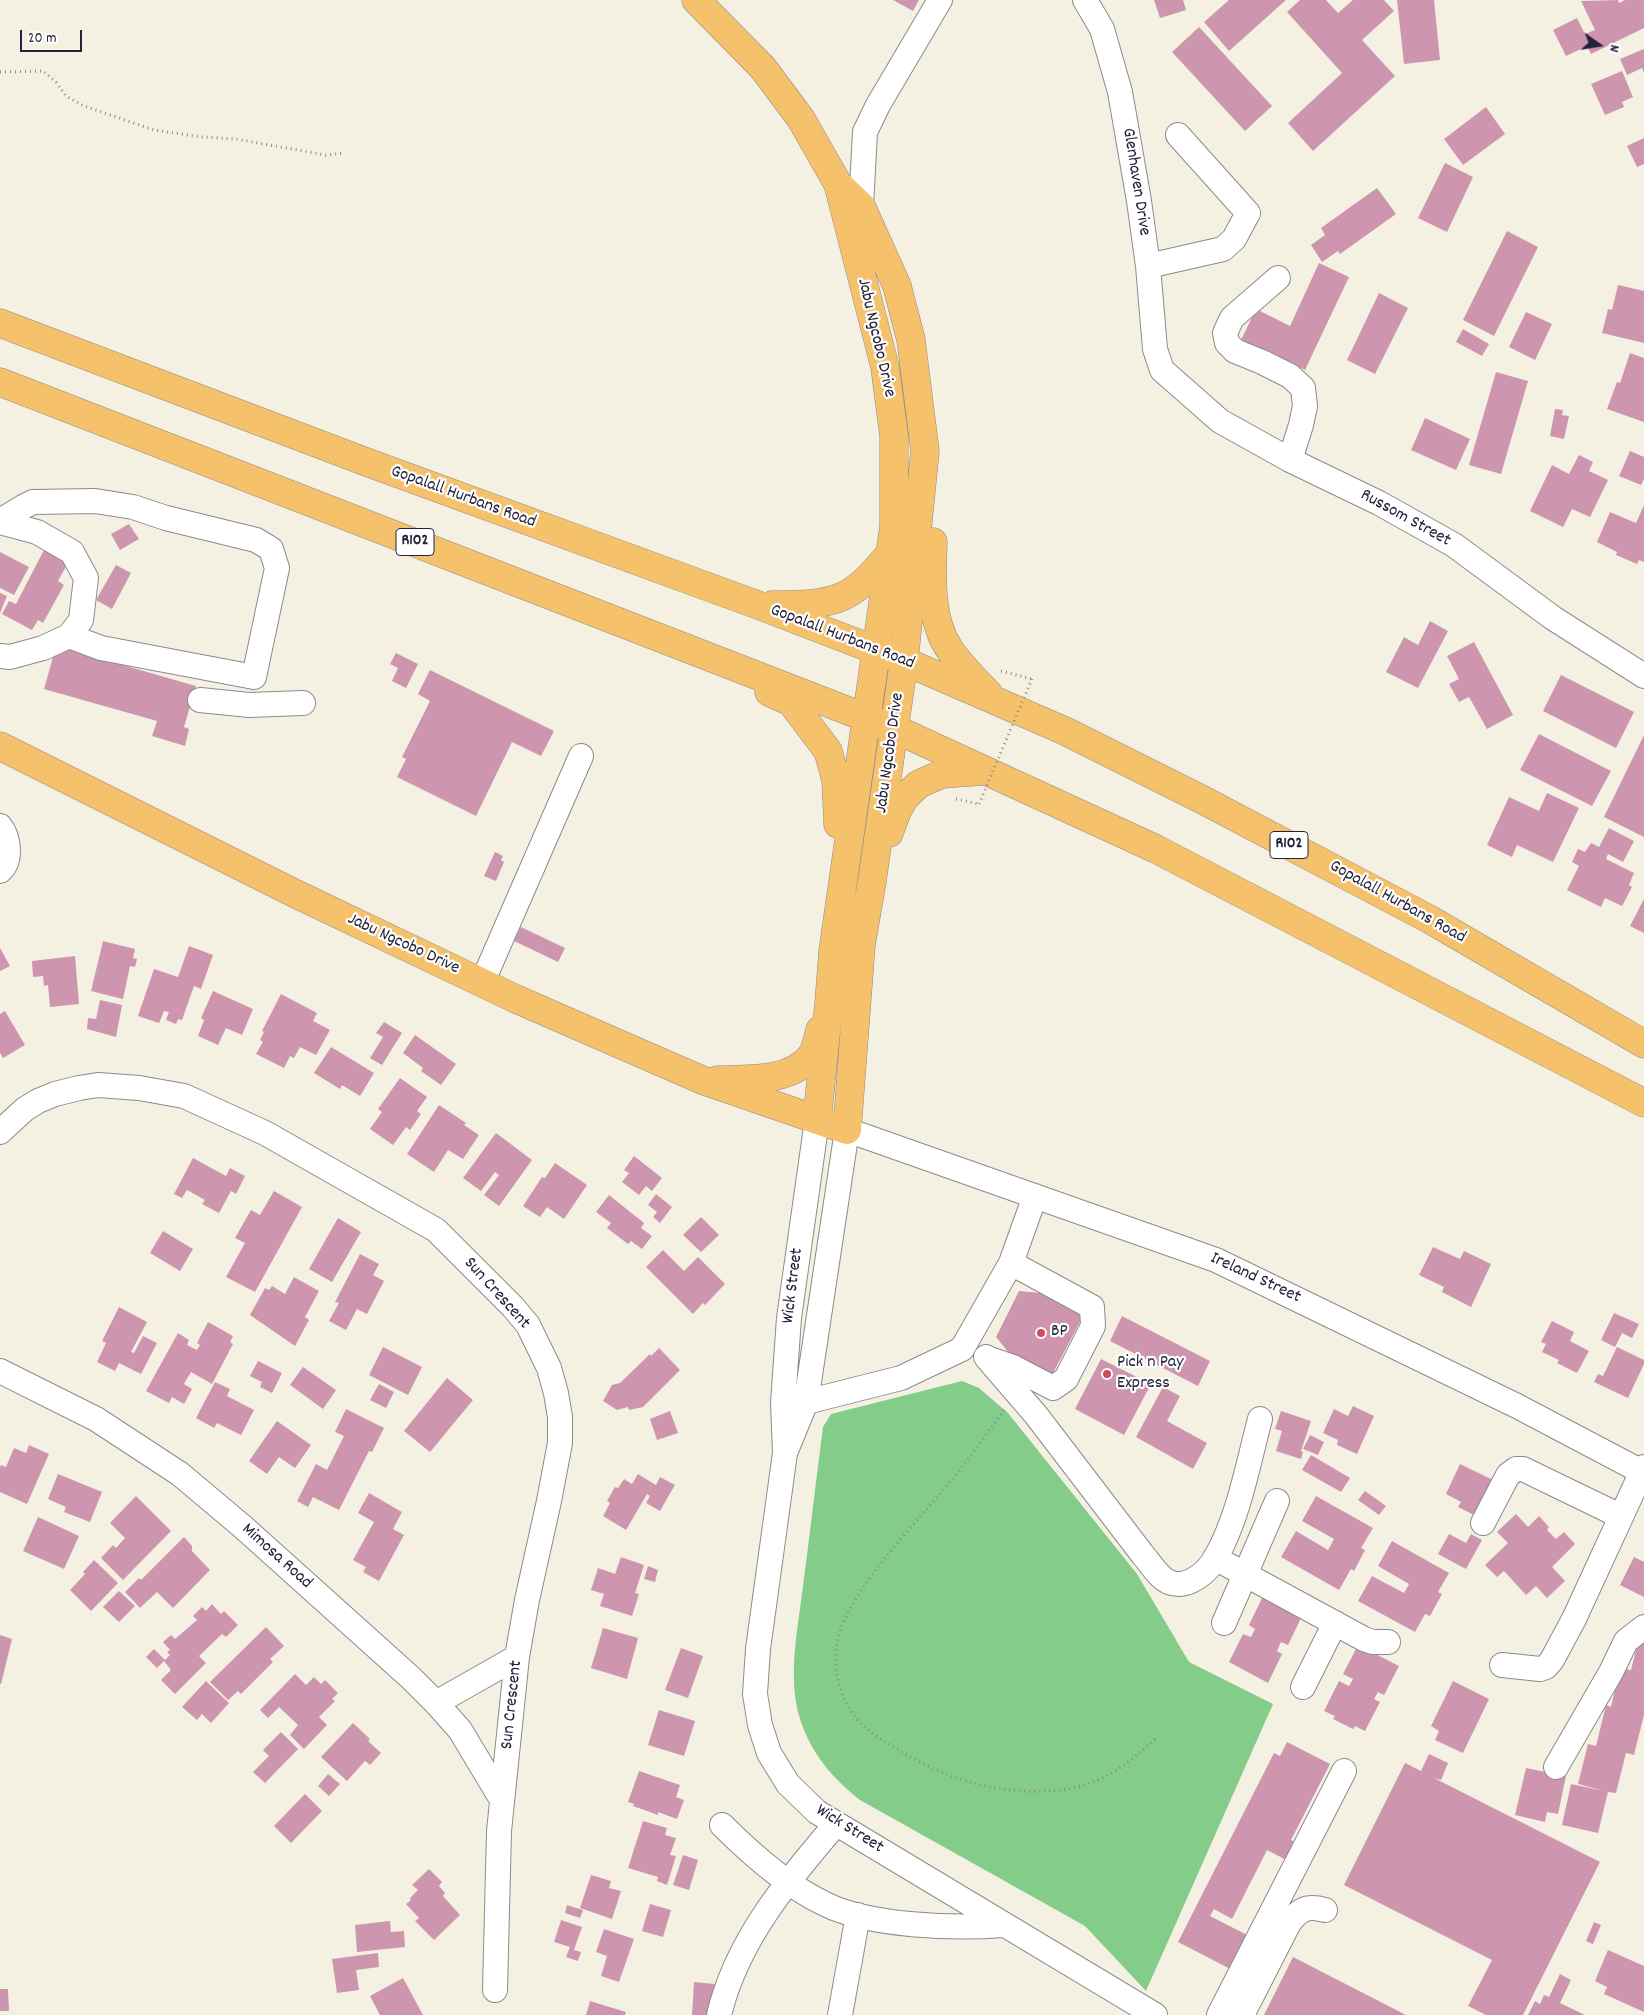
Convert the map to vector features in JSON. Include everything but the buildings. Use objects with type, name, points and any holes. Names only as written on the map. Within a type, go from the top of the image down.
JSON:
[{"type":"main road","name":"Jabu Ngcobo Drive","points":[[696,0],[763,68],[801,119],[838,184],[885,367],[894,436],[894,526],[874,651],[833,951],[817,1120]]},
{"type":"main road","name":"Jabu Ngcobo Drive","points":[[0,746],[294,893],[482,983],[702,1080],[846,1130],[861,944],[904,662],[925,451],[908,331],[897,286],[861,206],[838,184]]},
{"type":"main road","name":"Gopalall Hurbans Road","points":[[0,323],[368,463],[758,605],[904,662],[1065,732],[1221,809],[1429,919],[1644,1044]]},
{"type":"main road","name":"R102","points":[[0,382],[894,729],[1156,849],[1644,1103]]},
{"type":"main road","points":[[925,451],[934,511],[932,575],[937,622],[949,649],[973,678],[1000,704]]},
{"type":"main road","points":[[758,605],[815,604],[835,601],[855,591],[891,552]]},
{"type":"main road","points":[[662,640],[791,702],[828,751],[836,780],[840,898]]},
{"type":"main road","points":[[872,881],[897,811],[905,797],[919,784],[942,774],[987,771]]},
{"type":"main road","points":[[702,1080],[770,1078],[802,1065],[812,1054],[829,1003]]},
{"type":"street","points":[[861,206],[865,132],[878,106],[940,0]]},
{"type":"street","name":"Glenhaven Drive","points":[[1085,0],[1102,29],[1120,92],[1140,201],[1155,349],[1162,370]]},
{"type":"street","points":[[1148,266],[1223,249],[1234,239],[1248,213],[1178,135]]},
{"type":"street","points":[[1278,278],[1232,318],[1224,333],[1227,343],[1235,352],[1262,362],[1290,376],[1303,388],[1305,406],[1290,460]]},
{"type":"street","name":"Russom Street","points":[[1162,370],[1220,421],[1290,460],[1379,503],[1454,545],[1553,618],[1644,676]]},
{"type":"street","points":[[0,522],[33,502],[95,501],[133,507],[166,518],[256,540],[271,549],[277,568],[249,705]]},
{"type":"street","points":[[0,522],[36,532],[72,552],[86,578],[81,620],[69,636],[43,648],[10,657],[0,656]]},
{"type":"street","points":[[69,636],[101,648],[254,676]]},
{"type":"street","points":[[200,700],[249,705],[303,703]]},
{"type":"street","points":[[482,983],[581,756]]},
{"type":"street","points":[[0,826],[5,832],[8,850],[4,868],[0,871]]},
{"type":"street","name":"Sun Crescent","points":[[0,1132],[38,1101],[55,1094],[79,1088],[98,1085],[139,1088],[184,1096],[265,1133],[436,1230],[513,1308],[528,1326],[549,1368],[556,1393],[560,1417],[560,1443],[517,1657],[502,1800],[497,1876],[495,1990]]},
{"type":"street","name":"Wick Street","points":[[794,1403],[789,1318],[817,1120]]},
{"type":"street","name":"Ireland Street","points":[[846,1130],[1216,1260],[1508,1402],[1643,1471]]},
{"type":"street","name":"Wick Street","points":[[846,1130],[794,1403],[758,1648],[755,1694],[760,1725],[769,1753],[788,1784],[817,1812],[1155,2015]]},
{"type":"street","points":[[794,1403],[901,1378],[962,1349],[1011,1263],[1035,1196]]},
{"type":"street","points":[[962,1349],[1013,1367],[1053,1388],[1066,1379],[1093,1326],[1092,1306],[1011,1263]]},
{"type":"street","points":[[986,1357],[1161,1576],[1169,1582],[1180,1584],[1190,1582],[1199,1576],[1215,1558],[1242,1490],[1260,1419]]},
{"type":"street","name":"Mimosa Road","points":[[0,1371],[96,1418],[180,1474],[243,1527],[411,1678],[436,1703],[470,1744],[502,1800]]},
{"type":"street","points":[[1483,1523],[1508,1475],[1516,1469],[1523,1469],[1620,1516]]},
{"type":"street","points":[[1502,1665],[1540,1669],[1552,1660],[1574,1619],[1620,1516],[1643,1471]]},
{"type":"street","points":[[1224,1623],[1277,1501]]},
{"type":"street","points":[[1215,1558],[1373,1642],[1388,1642]]},
{"type":"street","points":[[1303,1688],[1335,1623]]},
{"type":"street","points":[[1556,1766],[1611,1672],[1626,1641],[1644,1627]]},
{"type":"street","points":[[436,1703],[517,1657]]},
{"type":"street","points":[[1219,2015],[1344,1771]]},
{"type":"street","points":[[719,2015],[724,1994],[743,1949],[788,1881],[836,1824]]},
{"type":"street","points":[[722,1826],[751,1853],[788,1881],[826,1905],[858,1916],[940,1926],[982,1927],[1003,1924]]},
{"type":"street","points":[[1242,2015],[1289,1924],[1295,1916],[1302,1909],[1310,1907],[1325,1910]]},
{"type":"street","points":[[840,2015],[858,1916]]},
{"type":"path","points":[[0,72],[43,72],[56,82],[66,96],[84,106],[154,130],[202,137],[236,139],[326,155],[344,154]]},
{"type":"path","points":[[979,804],[1032,679]]},
{"type":"path","points":[[1016,1393],[946,1488],[896,1545],[845,1616],[839,1632],[836,1649],[836,1666],[844,1698],[862,1725],[882,1740],[922,1764],[966,1782],[998,1790],[1031,1792],[1072,1789],[1105,1778],[1129,1763],[1156,1738]]},
{"type":"green space","points":[[962,1381],[979,1388],[1008,1413],[1137,1574],[1189,1662],[1273,1704],[1146,1991],[1085,1926],[860,1800],[840,1783],[816,1754],[800,1719],[794,1686],[796,1636],[823,1427],[831,1414]]},
{"type":"place","name":"BP","points":[[1041,1333]]},
{"type":"place","name":"Pick n Pay Express","points":[[1107,1374]]}]
